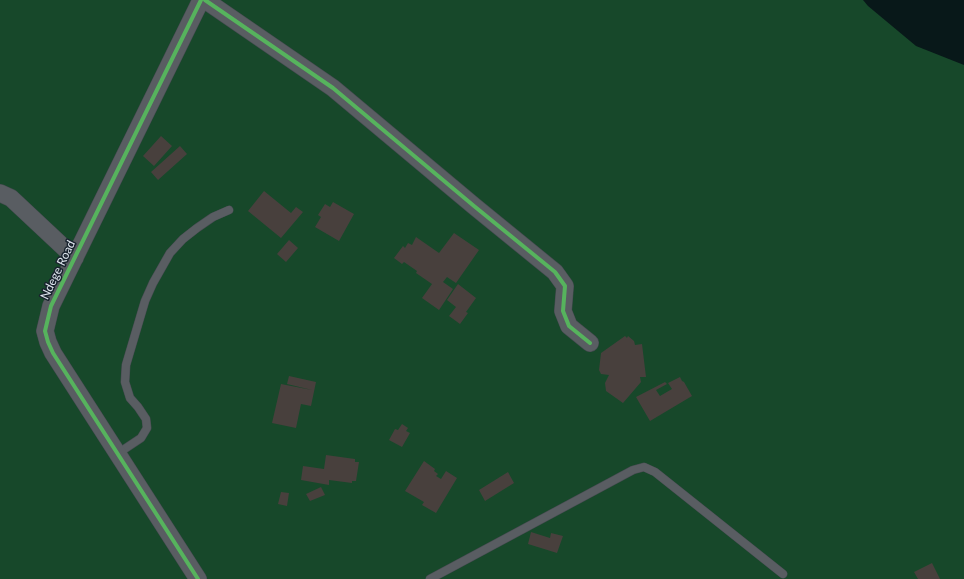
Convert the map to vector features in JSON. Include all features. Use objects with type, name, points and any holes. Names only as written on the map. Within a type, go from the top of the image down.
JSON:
[{"type":"street","name":"Ndege Road","points":[[198,579],[53,352],[45,331],[51,306],[201,0]]},
{"type":"street","points":[[205,0],[333,88],[555,272],[565,286],[563,311],[569,326],[590,343]]},
{"type":"street","points":[[0,193],[11,198],[75,258]]},
{"type":"lane","points":[[118,454],[141,438],[147,428],[146,419],[130,398],[125,382],[126,365],[143,308],[153,283],[170,253],[183,240],[213,216],[229,210]]},
{"type":"lane","points":[[430,579],[633,470],[644,467],[655,472],[783,574]]},
{"type":"green space","points":[[0,0],[964,0],[964,579],[0,579]]},
{"type":"shaded area","points":[[863,0],[964,0],[964,65],[916,46],[868,6]]},
{"type":"building","points":[[161,136],[172,146],[154,166],[143,156]]},
{"type":"building","points":[[180,146],[187,154],[158,180],[151,172]]},
{"type":"building","points":[[264,191],[291,213],[296,207],[303,212],[281,238],[248,211]]},
{"type":"building","points":[[333,202],[354,214],[339,241],[315,227],[321,217],[318,215],[325,204],[330,207]]},
{"type":"building","points":[[454,233],[479,250],[456,283],[447,277],[443,282],[453,289],[439,310],[422,298],[432,284],[416,273],[417,271],[404,262],[402,264],[394,258],[403,246],[405,248],[408,243],[412,245],[416,237],[439,253]]},
{"type":"building","points":[[289,240],[298,248],[286,262],[277,254]]},
{"type":"building","points":[[458,284],[476,298],[460,324],[449,316],[456,307],[447,300]]},
{"type":"building","points":[[625,336],[627,338],[628,336],[634,341],[635,345],[642,344],[646,377],[640,377],[641,382],[623,403],[606,391],[605,383],[609,375],[601,374],[599,370],[601,353]]},
{"type":"building","points":[[289,376],[316,382],[311,406],[301,404],[296,428],[272,423],[281,384],[312,390],[287,384]]},
{"type":"building","points":[[680,377],[692,396],[650,421],[636,397],[665,382],[667,384],[656,390],[660,396],[672,389],[668,383]]},
{"type":"building","points":[[402,424],[408,428],[406,431],[410,433],[402,447],[389,440],[395,429],[398,430]]},
{"type":"building","points":[[326,455],[355,459],[355,462],[359,462],[356,481],[352,481],[352,483],[329,480],[329,485],[301,480],[303,466],[324,469]]},
{"type":"building","points":[[424,461],[435,469],[434,471],[438,474],[436,476],[441,479],[446,471],[457,478],[436,513],[422,505],[424,502],[405,491]]},
{"type":"building","points":[[508,472],[514,483],[485,501],[479,490]]},
{"type":"building","points":[[321,487],[325,495],[310,501],[306,494]]},
{"type":"building","points":[[281,492],[289,493],[287,506],[278,504]]},
{"type":"building","points":[[531,532],[550,538],[551,533],[563,536],[557,553],[528,544]]},
{"type":"building","points":[[932,563],[940,579],[918,579],[914,572]]},
{"type":"cycle path","points":[[198,579],[53,353],[45,331],[51,306],[201,0]]},
{"type":"cycle path","points":[[205,0],[333,88],[555,272],[565,286],[563,311],[569,326],[590,343]]}]
